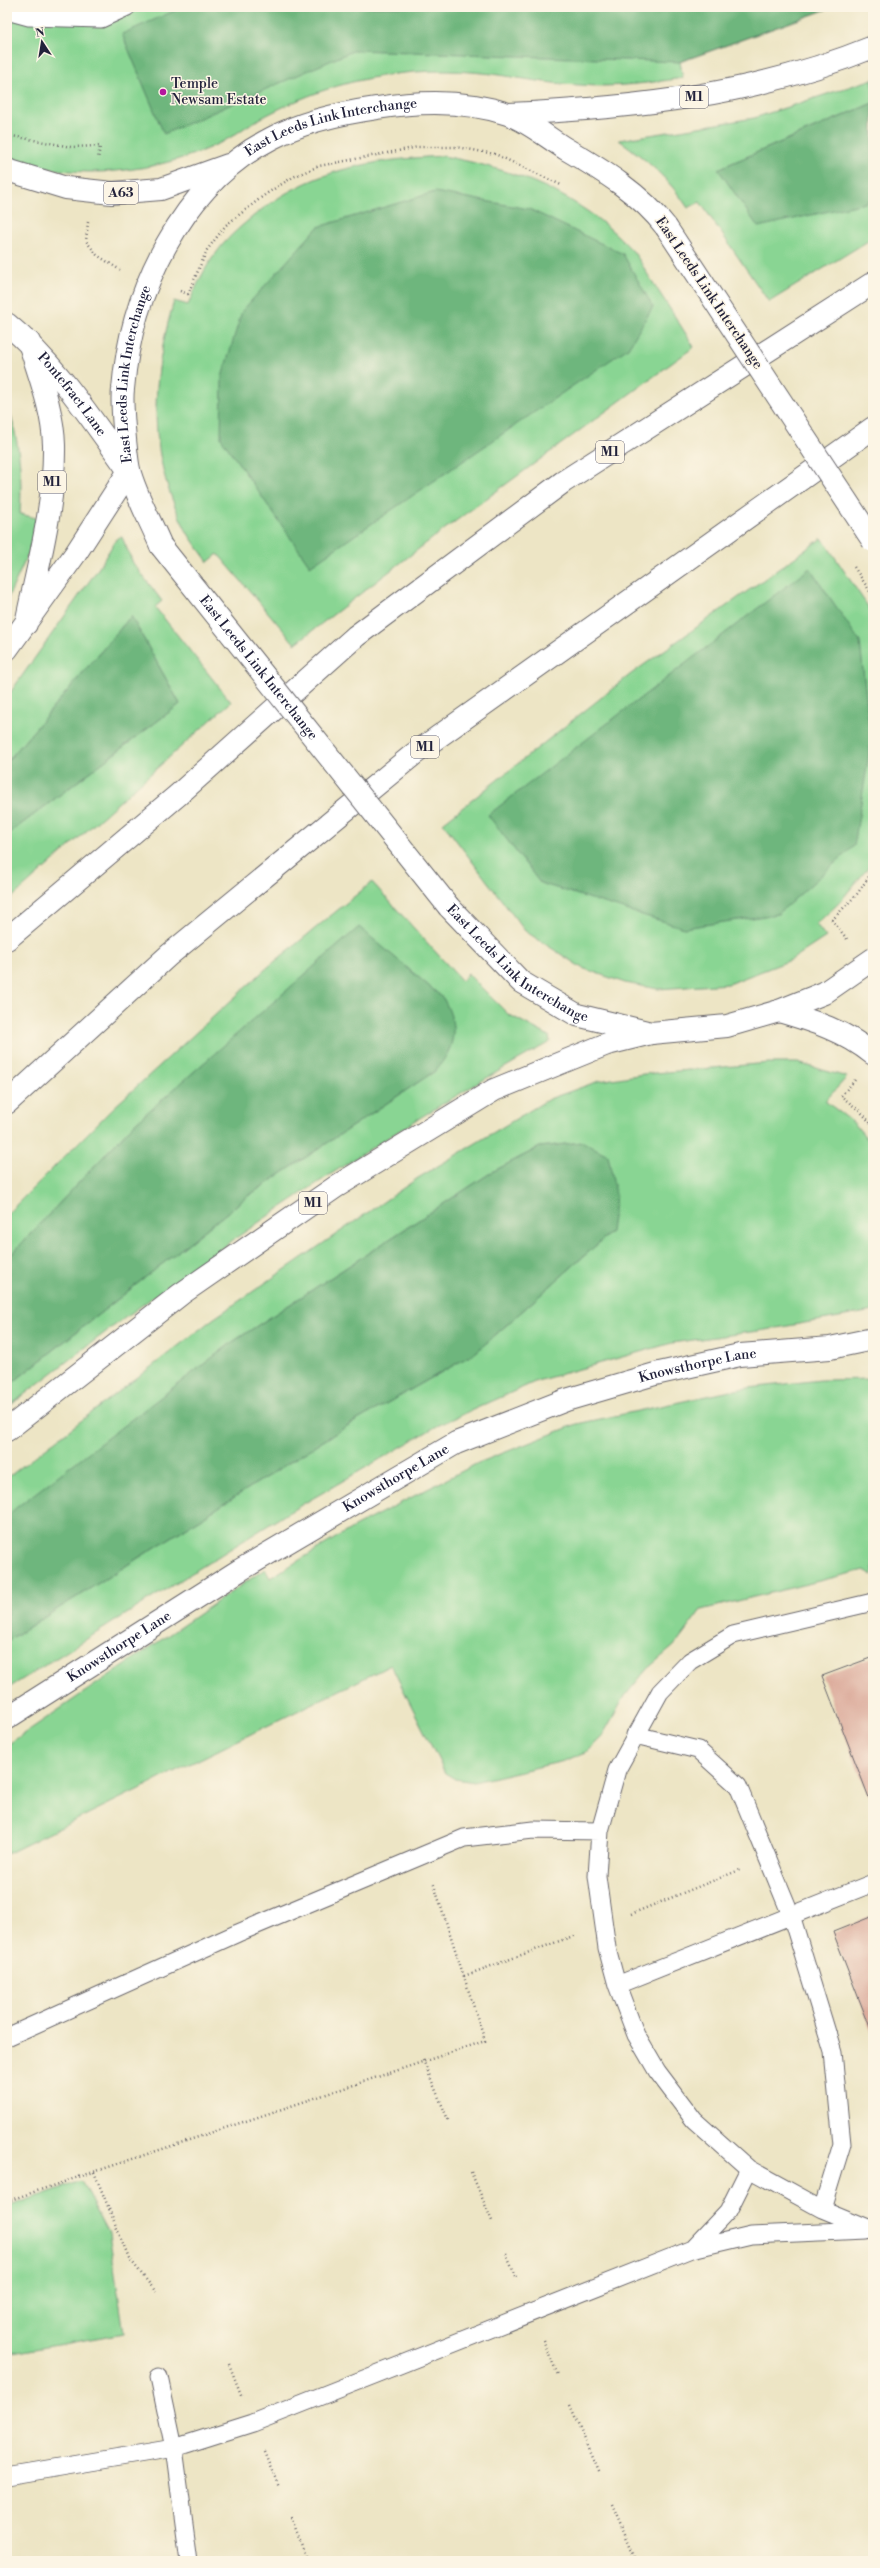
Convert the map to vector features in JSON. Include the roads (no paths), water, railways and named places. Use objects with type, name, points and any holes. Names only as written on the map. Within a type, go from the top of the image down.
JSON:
[{"type":"main road","name":"M1","points":[[509,114],[591,110],[678,100],[753,86],[873,47]]},
{"type":"main road","name":"East Leeds Link Interchange","points":[[873,541],[656,213],[621,184],[509,114],[468,105],[411,103],[341,113],[273,137],[233,163],[190,208],[160,255],[138,304],[131,331],[122,391],[130,471],[161,546],[448,907],[521,982],[577,1015],[651,1033],[727,1026],[779,1011],[824,994],[873,959]]},
{"type":"main road","name":"A63","points":[[7,170],[66,188],[112,193],[161,189],[233,163]]},
{"type":"main road","name":"M1","points":[[7,939],[178,795],[356,636],[562,482],[873,283]]},
{"type":"main road","name":"Pontefract Lane","points":[[7,324],[29,342],[84,408],[130,471]]},
{"type":"main road","name":"M1","points":[[26,624],[44,538],[52,486],[54,444],[48,408],[29,342]]},
{"type":"main road","name":"M1","points":[[7,1103],[169,955],[414,754],[873,428]]},
{"type":"main road","name":"M1","points":[[7,649],[76,553],[130,471]]},
{"type":"main road","points":[[779,1011],[818,1023],[856,1039],[873,1054]]},
{"type":"main road","name":"M1","points":[[7,1430],[180,1294],[344,1182],[494,1090],[607,1044],[651,1033]]},
{"type":"main road","name":"Knowsthorpe Lane","points":[[830,1348],[873,1339]]},
{"type":"main road","name":"Knowsthorpe Lane","points":[[7,1718],[240,1570],[456,1443],[566,1400],[655,1374],[740,1355],[830,1348],[873,1350]]},
{"type":"lane","points":[[7,11],[29,17],[101,19],[127,7]]},
{"type":"lane","points":[[873,1602],[733,1635],[704,1652],[685,1666],[660,1692],[617,1770],[600,1831],[597,1876],[608,1948],[617,1985],[636,2034],[657,2071],[694,2120],[749,2169],[822,2209],[873,2230]]},
{"type":"lane","points":[[635,1735],[698,1750],[738,1786],[791,1915],[833,2052],[842,2144],[822,2209]]},
{"type":"lane","points":[[7,2037],[238,1933],[464,1838],[533,1830],[600,1831]]},
{"type":"lane","points":[[617,1985],[873,1883]]},
{"type":"lane","points":[[692,2250],[728,2211],[749,2169]]},
{"type":"lane","points":[[7,2476],[174,2448],[252,2423],[692,2250],[751,2235],[873,2230]]},
{"type":"lane","points":[[160,2377],[174,2448],[189,2561]]},
{"type":"place","name":"Temple Newsam Estate","points":[[163,92]]}]
